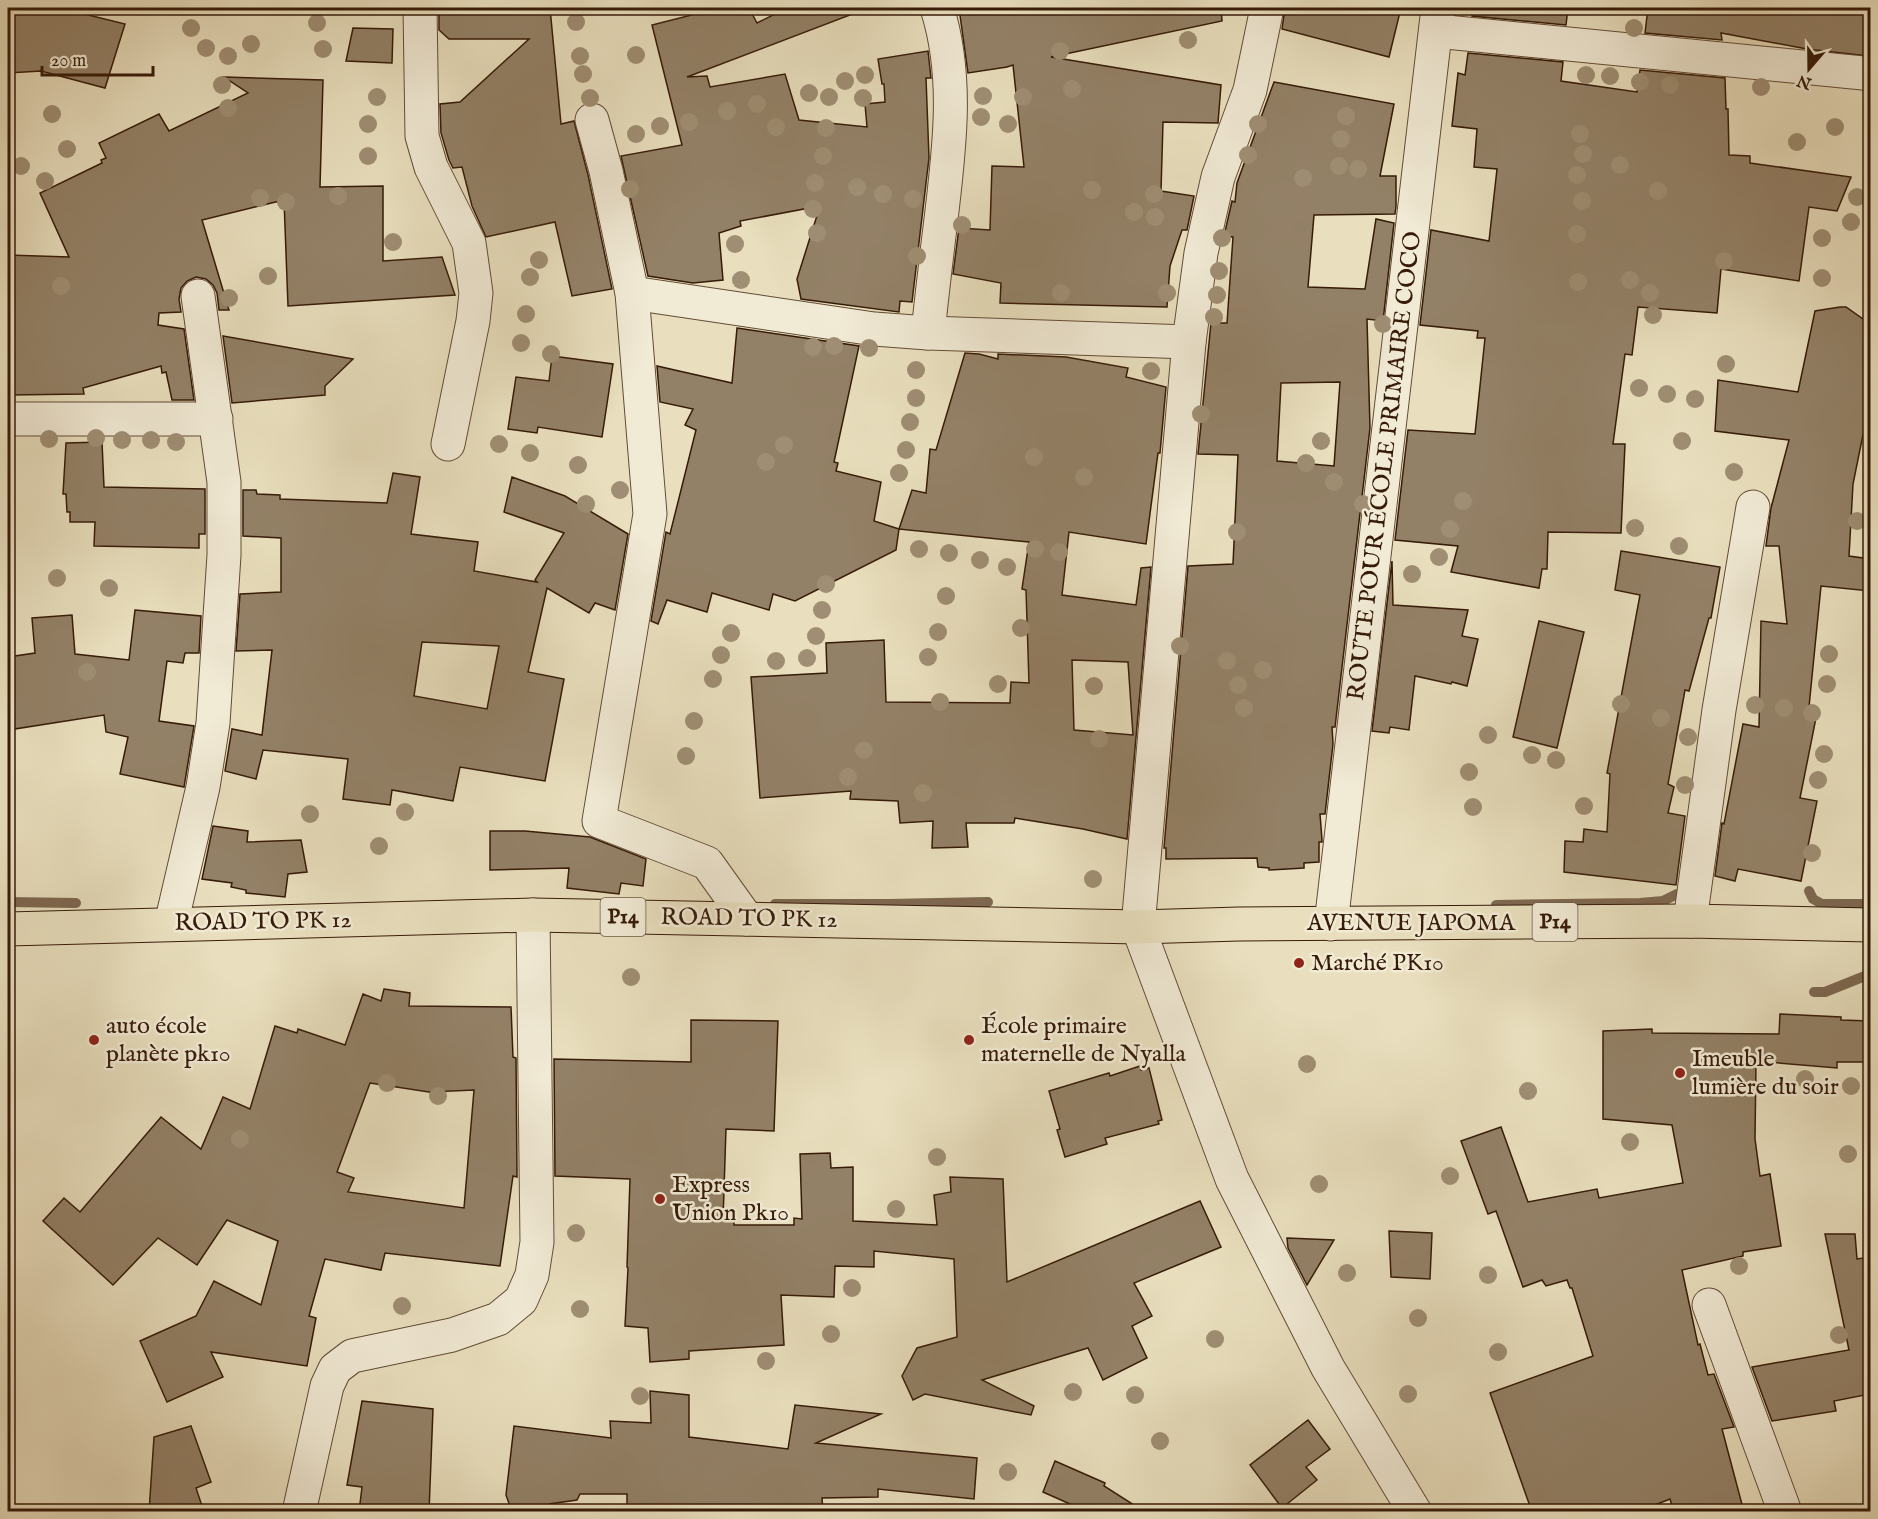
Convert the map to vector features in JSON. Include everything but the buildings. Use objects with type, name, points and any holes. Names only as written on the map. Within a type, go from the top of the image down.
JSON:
[{"type":"main road","name":"ROAD TO PK 12","points":[[8,929],[533,915],[1138,927],[1239,924]]},
{"type":"main road","name":"AVENUE JAPOMA","points":[[1239,924],[1690,921],[1870,925]]},
{"type":"street","points":[[420,8],[422,136],[431,166],[469,243],[476,293],[473,321],[448,444]]},
{"type":"street","points":[[928,333],[950,142],[951,87],[937,8]]},
{"type":"street","points":[[1267,8],[1250,90],[1218,177],[1201,253],[1189,342],[1138,927],[1232,1179],[1328,1368],[1415,1512]]},
{"type":"street","points":[[1437,19],[1863,73]]},
{"type":"street","name":"ROUTE POUR ÉCOLE PRIMAIRE COCO","points":[[1331,924],[1437,19]]},
{"type":"street","points":[[592,120],[606,171],[632,293],[650,514],[599,821],[707,863],[747,919]]},
{"type":"street","points":[[632,293],[874,329],[1189,342]]},
{"type":"street","points":[[171,924],[203,787],[213,723],[224,545],[224,482],[198,296]]},
{"type":"street","points":[[8,419],[216,419]]},
{"type":"street","points":[[1690,921],[1719,710],[1753,507]]},
{"type":"street","points":[[299,1512],[327,1386],[335,1369],[352,1356],[452,1335],[498,1319],[521,1300],[532,1275],[537,1242],[533,915]]},
{"type":"street","points":[[1709,1305],[1785,1512]]},
{"type":"waterway","points":[[1809,891],[1813,899],[1822,904],[1870,904]]},
{"type":"waterway","points":[[1496,905],[1640,903],[1663,901],[1677,894]]},
{"type":"waterway","points":[[8,902],[76,903]]},
{"type":"waterway","points":[[775,904],[988,902]]},
{"type":"waterway","points":[[1814,992],[1825,992],[1870,974]]},
{"type":"place","name":"Marché PK10","points":[[1299,963]]},
{"type":"place","name":"auto école planète pk10","points":[[94,1040]]},
{"type":"place","name":"École primaire maternelle de Nyalla","points":[[969,1040]]},
{"type":"place","name":"Imeuble lumière du soir","points":[[1680,1073]]},
{"type":"place","name":"Express Union Pk10","points":[[660,1199]]}]
